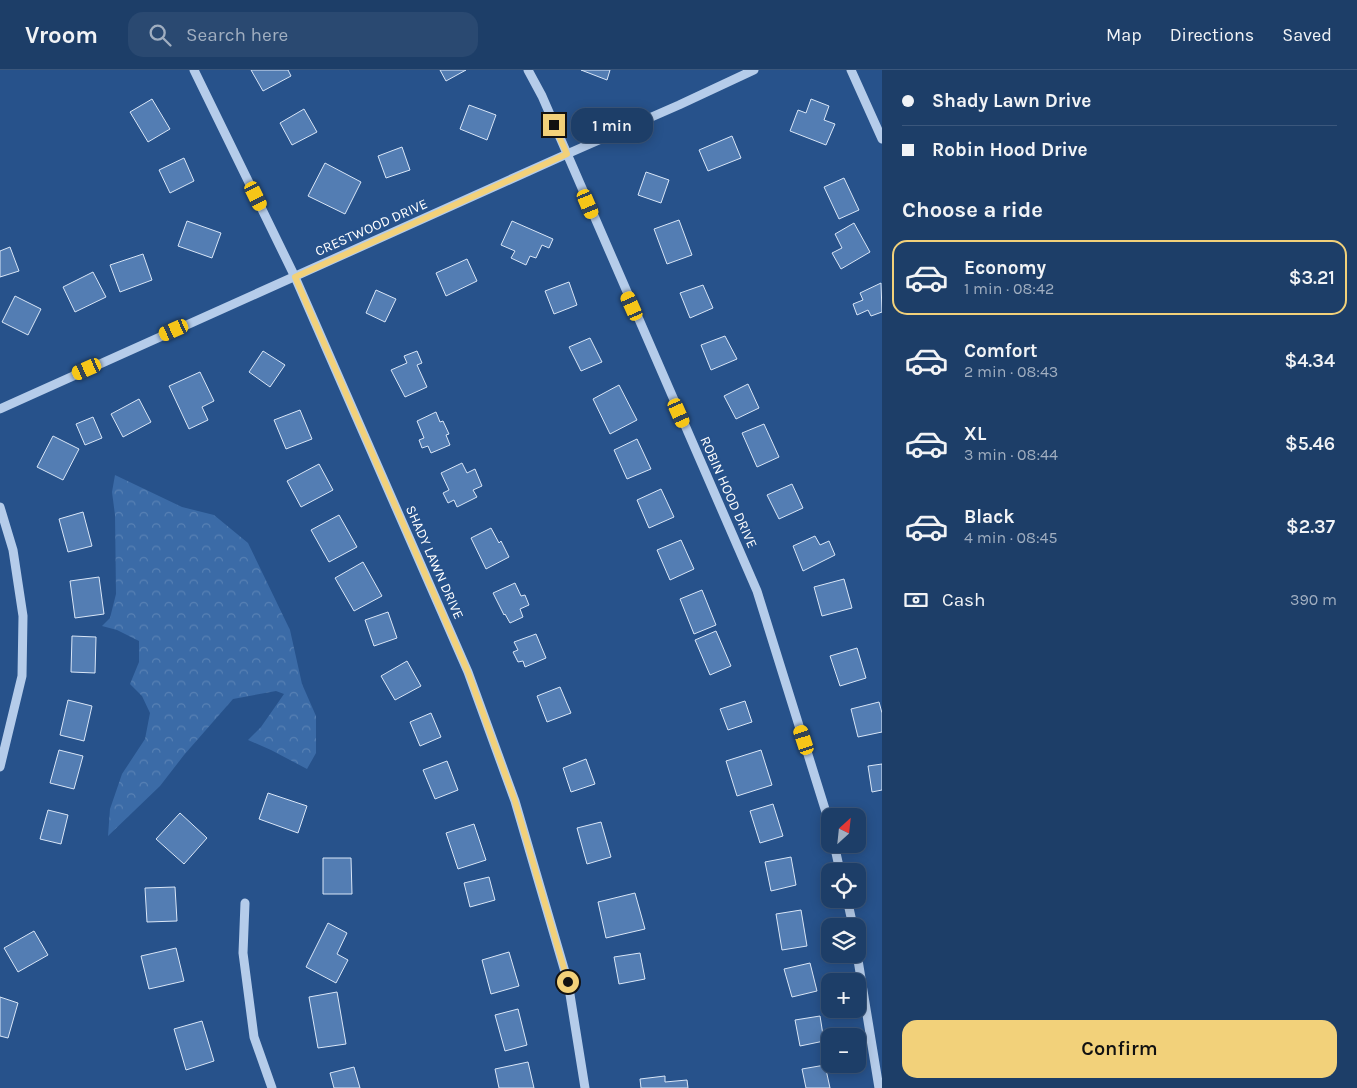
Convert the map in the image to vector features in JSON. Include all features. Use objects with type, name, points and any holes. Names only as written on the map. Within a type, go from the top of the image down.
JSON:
[{"type":"street","name":"SHADY LAWN DRIVE","points":[[194,70],[295,277],[468,672],[512,791],[568,982],[584,1088]]},
{"type":"street","name":"ROBIN HOOD DRIVE","points":[[528,70],[542,96],[757,590],[825,808]]},
{"type":"street","name":"CRESTWOOD DRIVE","points":[[0,409],[754,70]]},
{"type":"street","points":[[851,70],[882,140]]},
{"type":"street","points":[[0,507],[13,550],[23,616],[22,676],[0,767]]},
{"type":"street","points":[[245,903],[243,953],[254,1037],[272,1088]]},
{"type":"street","points":[[858,963],[879,1088]]},
{"type":"green space","points":[[115,475],[182,507],[214,515],[248,543],[290,630],[302,684],[316,716],[316,753],[307,769],[248,740],[261,727],[284,694],[276,691],[233,699],[184,755],[160,786],[108,836],[110,809],[122,774],[145,739],[150,713],[142,696],[130,684],[139,662],[139,641],[117,630],[102,626],[110,618],[116,594],[115,515],[112,492]]},
{"type":"building","points":[[251,70],[288,70],[291,76],[263,91]]},
{"type":"building","points":[[440,70],[466,70],[446,81]]},
{"type":"building","points":[[581,70],[610,70],[607,80]]},
{"type":"building","points":[[152,99],[170,129],[148,142],[130,112]]},
{"type":"building","points":[[811,99],[829,106],[824,120],[835,124],[826,145],[790,131],[798,110],[806,113]]},
{"type":"building","points":[[469,105],[496,115],[487,140],[460,129]]},
{"type":"building","points":[[304,109],[317,132],[292,145],[280,123]]},
{"type":"building","points":[[732,136],[741,158],[708,171],[699,150]]},
{"type":"building","points":[[402,147],[410,170],[386,178],[378,156]]},
{"type":"building","points":[[184,158],[194,181],[170,193],[159,170]]},
{"type":"building","points":[[325,163],[361,182],[345,214],[308,196]]},
{"type":"building","points":[[646,172],[669,180],[661,203],[638,195]]},
{"type":"building","points":[[844,178],[859,210],[839,219],[824,187]]},
{"type":"building","points":[[679,220],[692,255],[667,264],[654,229]]},
{"type":"building","points":[[187,221],[221,233],[212,258],[178,246]]},
{"type":"building","points":[[512,221],[553,239],[549,248],[542,245],[536,258],[530,256],[526,265],[511,258],[515,251],[501,245]]},
{"type":"building","points":[[854,223],[870,252],[841,269],[832,253],[842,248],[835,234]]},
{"type":"building","points":[[10,247],[19,271],[0,277],[0,251]]},
{"type":"building","points":[[143,254],[152,280],[120,292],[110,265]]},
{"type":"building","points":[[467,259],[477,281],[446,296],[436,273]]},
{"type":"building","points":[[93,272],[106,297],[75,312],[63,287]]},
{"type":"building","points":[[569,282],[577,305],[554,314],[545,291]]},
{"type":"building","points":[[881,283],[882,312],[871,316],[868,310],[857,315],[853,304],[863,300],[860,293]]},
{"type":"building","points":[[703,285],[713,308],[690,318],[680,293]]},
{"type":"building","points":[[376,290],[396,299],[385,322],[366,313]]},
{"type":"building","points":[[15,296],[41,309],[28,335],[2,322]]},
{"type":"building","points":[[725,336],[737,359],[711,370],[701,345]]},
{"type":"building","points":[[590,338],[602,362],[581,371],[569,347]]},
{"type":"building","points":[[263,351],[285,365],[270,387],[249,372]]},
{"type":"building","points":[[417,351],[422,363],[417,365],[427,387],[405,397],[391,370],[407,363],[404,356]]},
{"type":"building","points":[[200,372],[214,401],[202,407],[208,420],[189,429],[169,386]]},
{"type":"building","points":[[748,384],[759,408],[736,419],[724,396]]},
{"type":"building","points":[[619,385],[637,420],[610,434],[593,399]]},
{"type":"building","points":[[139,399],[151,422],[123,437],[111,414]]},
{"type":"building","points":[[300,410],[312,439],[286,449],[274,420]]},
{"type":"building","points":[[436,412],[440,422],[443,421],[449,434],[446,435],[450,445],[431,453],[428,446],[422,448],[419,440],[424,438],[417,421]]},
{"type":"building","points":[[93,417],[102,438],[85,445],[76,424]]},
{"type":"building","points":[[764,424],[779,457],[757,467],[742,433]]},
{"type":"building","points":[[53,436],[79,449],[63,480],[37,467]]},
{"type":"building","points":[[637,439],[651,469],[627,479],[614,450]]},
{"type":"building","points":[[462,463],[467,473],[475,469],[482,486],[473,490],[477,497],[457,507],[454,500],[448,503],[443,493],[449,490],[441,473]]},
{"type":"building","points":[[319,464],[333,490],[301,507],[287,481]]},
{"type":"building","points":[[792,484],[803,508],[779,519],[767,495]]},
{"type":"building","points":[[661,489],[674,517],[649,528],[637,500]]},
{"type":"building","points":[[83,512],[92,546],[68,552],[59,519]]},
{"type":"building","points":[[339,515],[357,547],[329,562],[311,530]]},
{"type":"building","points":[[491,528],[499,543],[501,541],[509,557],[486,569],[471,538]]},
{"type":"building","points":[[815,536],[820,545],[829,541],[835,555],[803,571],[793,546]]},
{"type":"building","points":[[681,540],[694,569],[670,580],[657,550]]},
{"type":"building","points":[[363,562],[382,596],[354,611],[335,578]]},
{"type":"building","points":[[99,577],[104,614],[75,618],[70,581]]},
{"type":"building","points":[[844,579],[852,608],[822,616],[814,587]]},
{"type":"building","points":[[515,583],[521,596],[525,595],[529,605],[520,609],[523,617],[510,623],[493,593]]},
{"type":"building","points":[[702,590],[716,625],[694,634],[680,599]]},
{"type":"building","points":[[388,612],[397,638],[374,646],[365,620]]},
{"type":"building","points":[[716,631],[731,666],[710,675],[695,640]]},
{"type":"building","points":[[536,634],[546,658],[525,667],[523,661],[518,662],[513,652],[518,650],[514,642]]},
{"type":"building","points":[[72,636],[96,637],[95,673],[71,672]]},
{"type":"building","points":[[857,648],[866,678],[840,686],[830,656]]},
{"type":"building","points":[[407,661],[421,686],[395,700],[381,676]]},
{"type":"building","points":[[560,687],[571,713],[547,722],[537,696]]},
{"type":"building","points":[[68,700],[92,706],[84,741],[60,735]]},
{"type":"building","points":[[745,701],[752,722],[728,730],[720,709]]},
{"type":"building","points":[[879,702],[882,713],[882,732],[858,737],[851,709]]},
{"type":"building","points":[[431,713],[441,737],[420,746],[410,722]]},
{"type":"building","points":[[59,750],[83,756],[74,789],[50,783]]},
{"type":"building","points":[[761,750],[772,785],[737,796],[726,761]]},
{"type":"building","points":[[586,759],[595,784],[571,792],[563,768]]},
{"type":"building","points":[[447,761],[458,790],[435,799],[423,770]]},
{"type":"building","points":[[882,764],[882,790],[872,792],[868,766]]},
{"type":"building","points":[[268,793],[307,806],[298,833],[259,819]]},
{"type":"building","points":[[773,804],[783,836],[760,843],[750,811]]},
{"type":"building","points":[[48,810],[68,815],[61,844],[40,839]]},
{"type":"building","points":[[180,813],[207,838],[184,864],[156,839]]},
{"type":"building","points":[[601,822],[611,857],[587,864],[577,828]]},
{"type":"building","points":[[474,824],[486,860],[458,869],[446,833]]},
{"type":"building","points":[[791,857],[796,885],[771,891],[765,862]]},
{"type":"building","points":[[323,858],[351,858],[352,894],[323,894]]},
{"type":"building","points":[[489,877],[495,900],[470,907],[464,883]]},
{"type":"building","points":[[175,887],[177,921],[147,922],[145,888]]},
{"type":"building","points":[[635,893],[645,929],[606,938],[598,902]]},
{"type":"building","points":[[801,910],[807,946],[782,950],[776,914]]},
{"type":"building","points":[[328,923],[347,933],[337,954],[348,960],[336,983],[306,967]]},
{"type":"building","points":[[34,931],[48,955],[18,972],[4,948]]},
{"type":"building","points":[[176,948],[184,981],[149,989],[141,956]]},
{"type":"building","points":[[509,952],[519,986],[491,994],[482,960]]},
{"type":"building","points":[[640,953],[645,979],[619,984],[614,957]]},
{"type":"building","points":[[810,963],[817,991],[792,997],[784,969]]},
{"type":"building","points":[[337,992],[346,1044],[318,1048],[309,997]]},
{"type":"building","points":[[0,997],[18,1003],[8,1038],[0,1036]]},
{"type":"building","points":[[518,1009],[527,1045],[505,1051],[495,1015]]},
{"type":"building","points":[[820,1016],[821,1042],[800,1046],[795,1020]]},
{"type":"building","points":[[202,1021],[214,1061],[186,1070],[174,1029]]},
{"type":"building","points":[[528,1062],[534,1088],[499,1088],[495,1069]]},
{"type":"building","points":[[821,1066],[821,1073],[827,1073],[830,1088],[806,1088],[802,1069]]},
{"type":"building","points":[[354,1067],[360,1088],[334,1088],[330,1073]]},
{"type":"building","points":[[665,1076],[665,1082],[687,1080],[688,1088],[641,1088],[640,1079]]},
{"type":"route","points":[[554,125],[567,154],[295,277],[468,672],[515,801],[568,982]]}]
